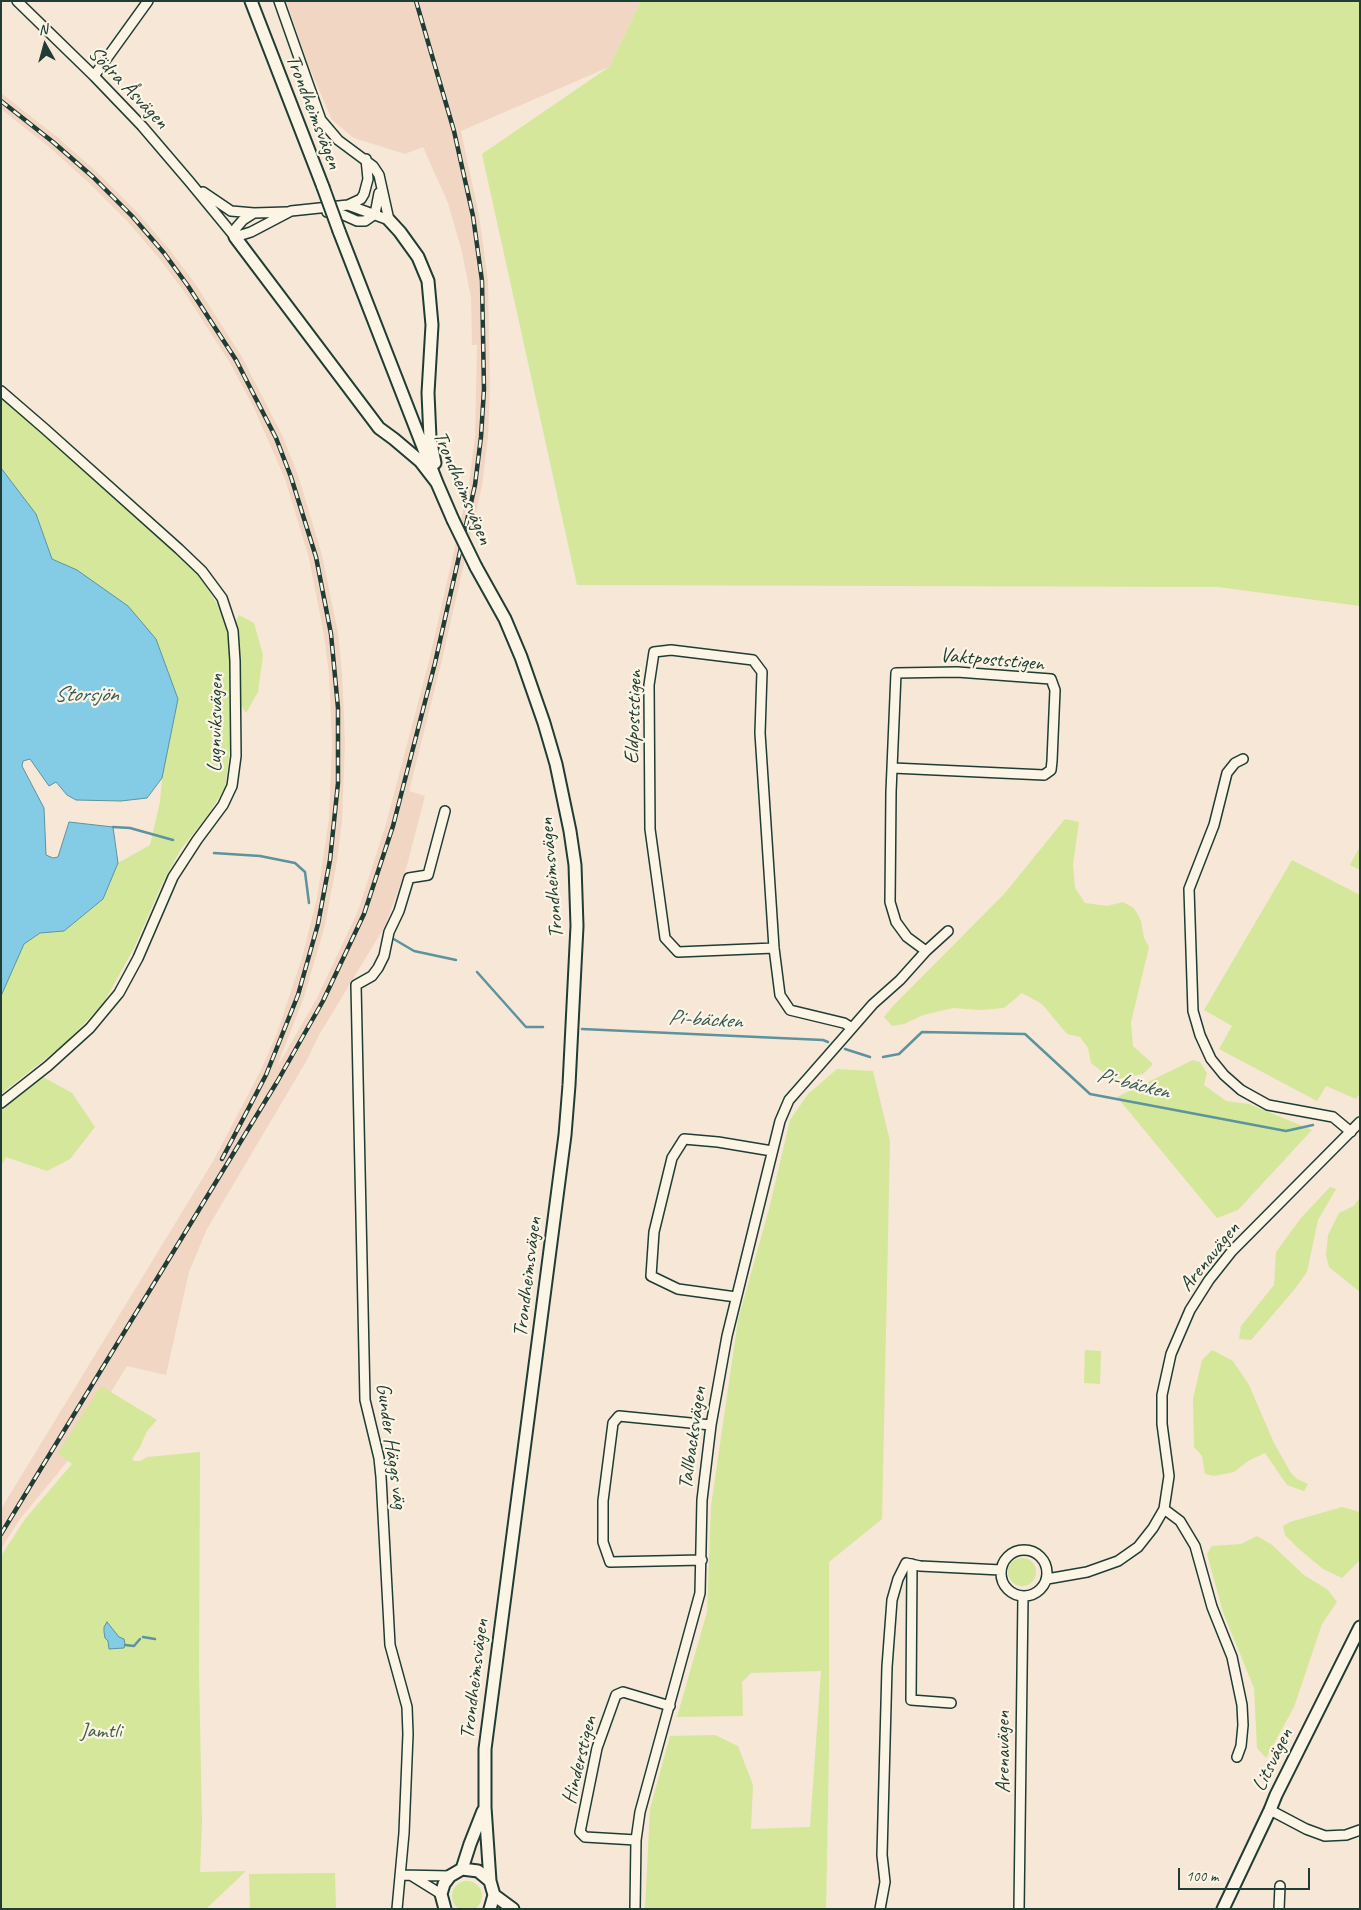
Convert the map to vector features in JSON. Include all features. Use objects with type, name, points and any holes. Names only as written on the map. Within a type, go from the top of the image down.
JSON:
[{"type":"main road","name":"Trondheimsvägen","points":[[251,1],[439,488],[476,567],[511,634],[524,665],[544,723],[558,773],[575,865],[577,926],[569,1085],[486,1749],[485,1807],[490,1881],[494,1895]]},
{"type":"main road","points":[[388,220],[400,232],[418,257],[428,281],[432,325],[428,393],[430,438],[439,488]]},
{"type":"main road","points":[[235,237],[379,428],[394,438],[420,461],[439,488]]},
{"type":"main road","name":"Litsvägen","points":[[1223,1909],[1276,1795],[1360,1627]]},
{"type":"main road","name":"Trondheimsvägen","points":[[462,1870],[485,1807]]},
{"type":"main road","points":[[443,1904],[444,1884],[450,1876],[462,1870],[478,1871],[490,1881]]},
{"type":"main road","points":[[490,1909],[494,1895],[513,1909]]},
{"type":"street","name":"Södra Åsvägen","points":[[17,1],[142,126],[235,237]]},
{"type":"street","points":[[94,76],[148,1]]},
{"type":"street","points":[[279,1],[321,120],[338,140],[373,166],[379,175],[388,220]]},
{"type":"street","points":[[312,210],[348,205],[361,199],[368,179],[366,159]]},
{"type":"street","name":"Södra Åsvägen","points":[[189,181],[214,201],[231,211],[254,213],[312,210]]},
{"type":"street","points":[[312,210],[339,213],[356,221],[365,221],[375,214],[380,187]]},
{"type":"street","points":[[348,205],[388,220]]},
{"type":"street","points":[[254,213],[243,220],[236,228],[235,237],[251,232],[291,211]]},
{"type":"street","name":"Lugnviksvägen","points":[[1,391],[179,549],[202,571],[222,598],[233,631],[236,756],[232,786],[223,805],[173,877],[138,958],[119,993],[90,1028],[48,1066],[1,1103]]},
{"type":"street","name":"Eldpoststigen","points":[[774,948],[678,952],[665,938],[650,829],[649,685],[654,652],[671,650],[753,660],[762,672],[760,733],[774,948],[780,995],[790,1010],[848,1025]]},
{"type":"street","name":"Vaktpoststigen","points":[[893,768],[1044,775],[1051,770],[1052,761],[1055,690],[1051,679],[957,672],[896,673],[891,792],[890,902],[896,922],[907,937],[926,951]]},
{"type":"street","points":[[1243,758],[1235,763],[1227,773],[1214,825],[1189,889],[1193,1012],[1200,1035],[1211,1059],[1224,1075],[1241,1090],[1268,1105],[1333,1117],[1351,1132]]},
{"type":"street","name":"Gunder Häggs väg","points":[[397,1909],[408,1734],[407,1707],[390,1645],[381,1477],[379,1458],[365,1400],[356,985],[372,976],[384,956],[389,932],[399,911],[409,878],[428,875],[445,811]]},
{"type":"street","name":"Tallbacksvägen","points":[[635,1909],[636,1840],[640,1812],[700,1593],[702,1500],[711,1425],[727,1336],[780,1121],[789,1100],[848,1025],[900,980],[926,951],[948,931]]},
{"type":"street","name":"Arenavägen","points":[[1019,1909],[1023,1596],[1038,1591],[1047,1579],[1087,1572],[1118,1561],[1138,1547],[1154,1528],[1164,1509],[1169,1476],[1162,1424],[1162,1395],[1171,1354],[1190,1310],[1209,1280],[1232,1251],[1360,1122]]},
{"type":"street","points":[[736,1297],[678,1289],[651,1276],[656,1222],[672,1158],[684,1139],[718,1142],[772,1151]]},
{"type":"street","points":[[702,1560],[610,1562],[603,1542],[603,1501],[613,1423],[619,1416],[711,1425]]},
{"type":"street","points":[[1164,1509],[1180,1521],[1195,1546],[1212,1607],[1232,1657],[1242,1705],[1243,1725],[1238,1757]]},
{"type":"street","points":[[1023,1596],[1014,1593],[1005,1586],[1002,1578],[1002,1570],[1008,1557],[1014,1552],[1033,1551],[1045,1562],[1047,1579]]},
{"type":"street","points":[[880,1909],[884,1882],[882,1855],[887,1667],[892,1600],[898,1579],[906,1563],[1002,1570]]},
{"type":"street","points":[[916,1565],[911,1700],[951,1703]]},
{"type":"street","name":"Hinderstigen","points":[[636,1840],[585,1837],[580,1832],[597,1748],[616,1695],[623,1692],[670,1706]]},
{"type":"street","points":[[1270,1810],[1299,1826],[1325,1836],[1346,1835],[1360,1830]]},
{"type":"street","points":[[400,1875],[450,1876]]},
{"type":"street","points":[[412,1876],[443,1904]]},
{"type":"street","points":[[1279,1909],[1280,1886]]},
{"type":"shaded area","points":[[286,1],[641,1],[609,67],[461,131],[479,215],[488,281],[490,389],[488,437],[482,486],[441,664],[409,791],[425,796],[406,869],[385,926],[319,1035],[307,1060],[207,1229],[189,1272],[166,1375],[127,1366],[71,1457],[20,1519],[1,1549],[1,1509],[212,1163],[260,1072],[277,1033],[302,958],[317,898],[329,819],[332,742],[329,674],[324,635],[309,558],[285,479],[254,408],[230,363],[183,290],[158,257],[127,221],[88,182],[49,147],[1,109],[1,93],[57,137],[97,172],[137,212],[194,282],[242,357],[282,435],[298,475],[322,555],[338,633],[342,673],[345,742],[342,821],[337,861],[325,925],[304,997],[276,1069],[317,998],[358,911],[386,824],[429,661],[469,484],[475,436],[477,345],[472,345],[471,298],[462,252],[448,203],[423,147],[405,154],[354,138],[332,120],[308,64]]},
{"type":"green space","points":[[641,1],[1360,1],[1360,606],[1218,587],[577,585],[482,154],[609,67]]},
{"type":"green space","points":[[1,398],[8,402],[141,519],[199,575],[225,617],[230,659],[230,749],[225,788],[207,816],[181,849],[163,882],[134,948],[103,1004],[64,1044],[1,1094],[1,996],[24,944],[40,933],[64,931],[103,899],[118,863],[150,845],[160,802],[162,778],[178,699],[156,639],[77,570],[52,559],[36,514],[1,468]]},
{"type":"green space","points":[[239,615],[254,623],[263,655],[258,692],[246,713],[240,704],[240,655],[236,621]]},
{"type":"green space","points":[[1065,819],[1079,822],[1073,864],[1075,888],[1085,903],[1107,906],[1123,902],[1134,908],[1141,921],[1144,938],[1149,947],[1131,1022],[1133,1046],[1153,1064],[1143,1074],[1113,1080],[1091,1063],[1088,1048],[1080,1037],[1067,1034],[1042,1004],[1022,993],[1004,1008],[980,1010],[953,1008],[923,1015],[904,1024],[892,1026],[884,1017],[893,1006],[1005,893]]},
{"type":"green space","points":[[1360,846],[1360,870],[1350,865]]},
{"type":"green space","points":[[1292,860],[1360,895],[1360,1093],[1356,1099],[1326,1086],[1317,1101],[1219,1049],[1232,1026],[1204,1010]]},
{"type":"green space","points":[[1193,1060],[1200,1062],[1207,1073],[1204,1085],[1226,1101],[1249,1104],[1312,1130],[1238,1210],[1217,1218],[1117,1097]]},
{"type":"green space","points":[[837,1069],[873,1071],[890,1141],[882,1519],[829,1562],[829,1749],[826,1909],[645,1909],[650,1809],[670,1736],[715,1735],[738,1746],[753,1785],[751,1829],[810,1827],[821,1671],[751,1673],[742,1682],[743,1716],[677,1717],[707,1612],[711,1506],[738,1320],[769,1209],[790,1120],[808,1094]]},
{"type":"green space","points":[[43,1077],[72,1093],[95,1127],[70,1159],[47,1171],[6,1157],[1,1166],[1,1109]]},
{"type":"green space","points":[[1330,1187],[1336,1189],[1318,1220],[1307,1272],[1251,1340],[1239,1339],[1241,1326],[1274,1285],[1276,1252],[1301,1218]]},
{"type":"green space","points":[[1360,1197],[1360,1292],[1329,1267],[1326,1255],[1328,1235],[1339,1213],[1354,1206]]},
{"type":"green space","points":[[1085,1350],[1101,1351],[1100,1384],[1084,1383]]},
{"type":"green space","points":[[1212,1350],[1233,1361],[1249,1385],[1274,1443],[1291,1473],[1297,1479],[1308,1484],[1304,1491],[1287,1485],[1265,1453],[1248,1461],[1234,1472],[1214,1476],[1205,1474],[1202,1456],[1194,1447],[1193,1399],[1202,1360]]},
{"type":"green space","name":"Jamtli","points":[[101,1386],[157,1420],[147,1431],[132,1459],[134,1461],[141,1461],[147,1457],[200,1452],[199,1674],[202,1823],[200,1872],[246,1871],[206,1909],[1,1909],[1,1556],[25,1519],[72,1464],[58,1453]]},
{"type":"green space","points":[[1342,1507],[1360,1512],[1360,1560],[1342,1578],[1323,1569],[1299,1549],[1285,1535],[1283,1526],[1290,1522]]},
{"type":"green space","points":[[1257,1536],[1272,1545],[1304,1575],[1328,1590],[1337,1602],[1322,1624],[1294,1707],[1266,1758],[1257,1748],[1254,1688],[1223,1612],[1207,1554],[1212,1546],[1241,1544]]},
{"type":"green space","points":[[1022,1558],[1032,1562],[1036,1572],[1032,1582],[1022,1586],[1012,1582],[1008,1572],[1012,1562]]},
{"type":"green space","points":[[335,1873],[336,1909],[250,1909],[249,1874]]},
{"type":"green space","points":[[467,1881],[478,1885],[482,1896],[478,1907],[467,1911],[456,1907],[452,1896],[456,1885]]},
{"type":"water","name":"Storsjön","points":[[1,468],[36,514],[52,559],[77,570],[128,606],[156,639],[178,699],[162,778],[147,798],[121,801],[76,800],[67,795],[56,782],[49,786],[30,759],[23,761],[22,766],[44,808],[46,855],[53,858],[58,857],[69,822],[113,827],[118,863],[103,899],[64,931],[40,933],[24,944],[1,996]]},
{"type":"water","points":[[107,1622],[119,1637],[124,1639],[124,1648],[109,1649],[104,1632]]},
{"type":"waterway","name":"Pi-bäcken","points":[[113,827],[130,828],[173,840]]},
{"type":"waterway","name":"Pi-bäcken","points":[[214,853],[260,856],[295,863],[305,872],[309,903]]},
{"type":"waterway","name":"Pi-bäcken","points":[[392,938],[414,951],[456,960]]},
{"type":"waterway","name":"Pi-bäcken","points":[[477,972],[526,1027],[543,1027]]},
{"type":"waterway","name":"Pi-bäcken","points":[[582,1029],[823,1040],[828,1042]]},
{"type":"waterway","name":"Pi-bäcken","points":[[883,1057],[899,1054],[922,1032],[1025,1034],[1090,1094],[1286,1131],[1313,1125]]},
{"type":"waterway","name":"Pi-bäcken","points":[[845,1049],[870,1057]]},
{"type":"waterway","points":[[143,1637],[155,1639]]},
{"type":"waterway","points":[[125,1645],[134,1646],[140,1639]]},
{"type":"railway","points":[[1,1534],[277,1082],[323,1001],[364,914],[393,826],[435,663],[475,485],[484,389],[482,281],[473,216],[454,131],[416,1]]},
{"type":"railway","points":[[1,101],[53,142],[93,177],[132,216],[164,253],[188,286],[236,360],[276,438],[291,477],[316,557],[331,634],[338,708],[338,783],[330,860],[318,924],[298,995],[266,1075],[222,1159]]}]
